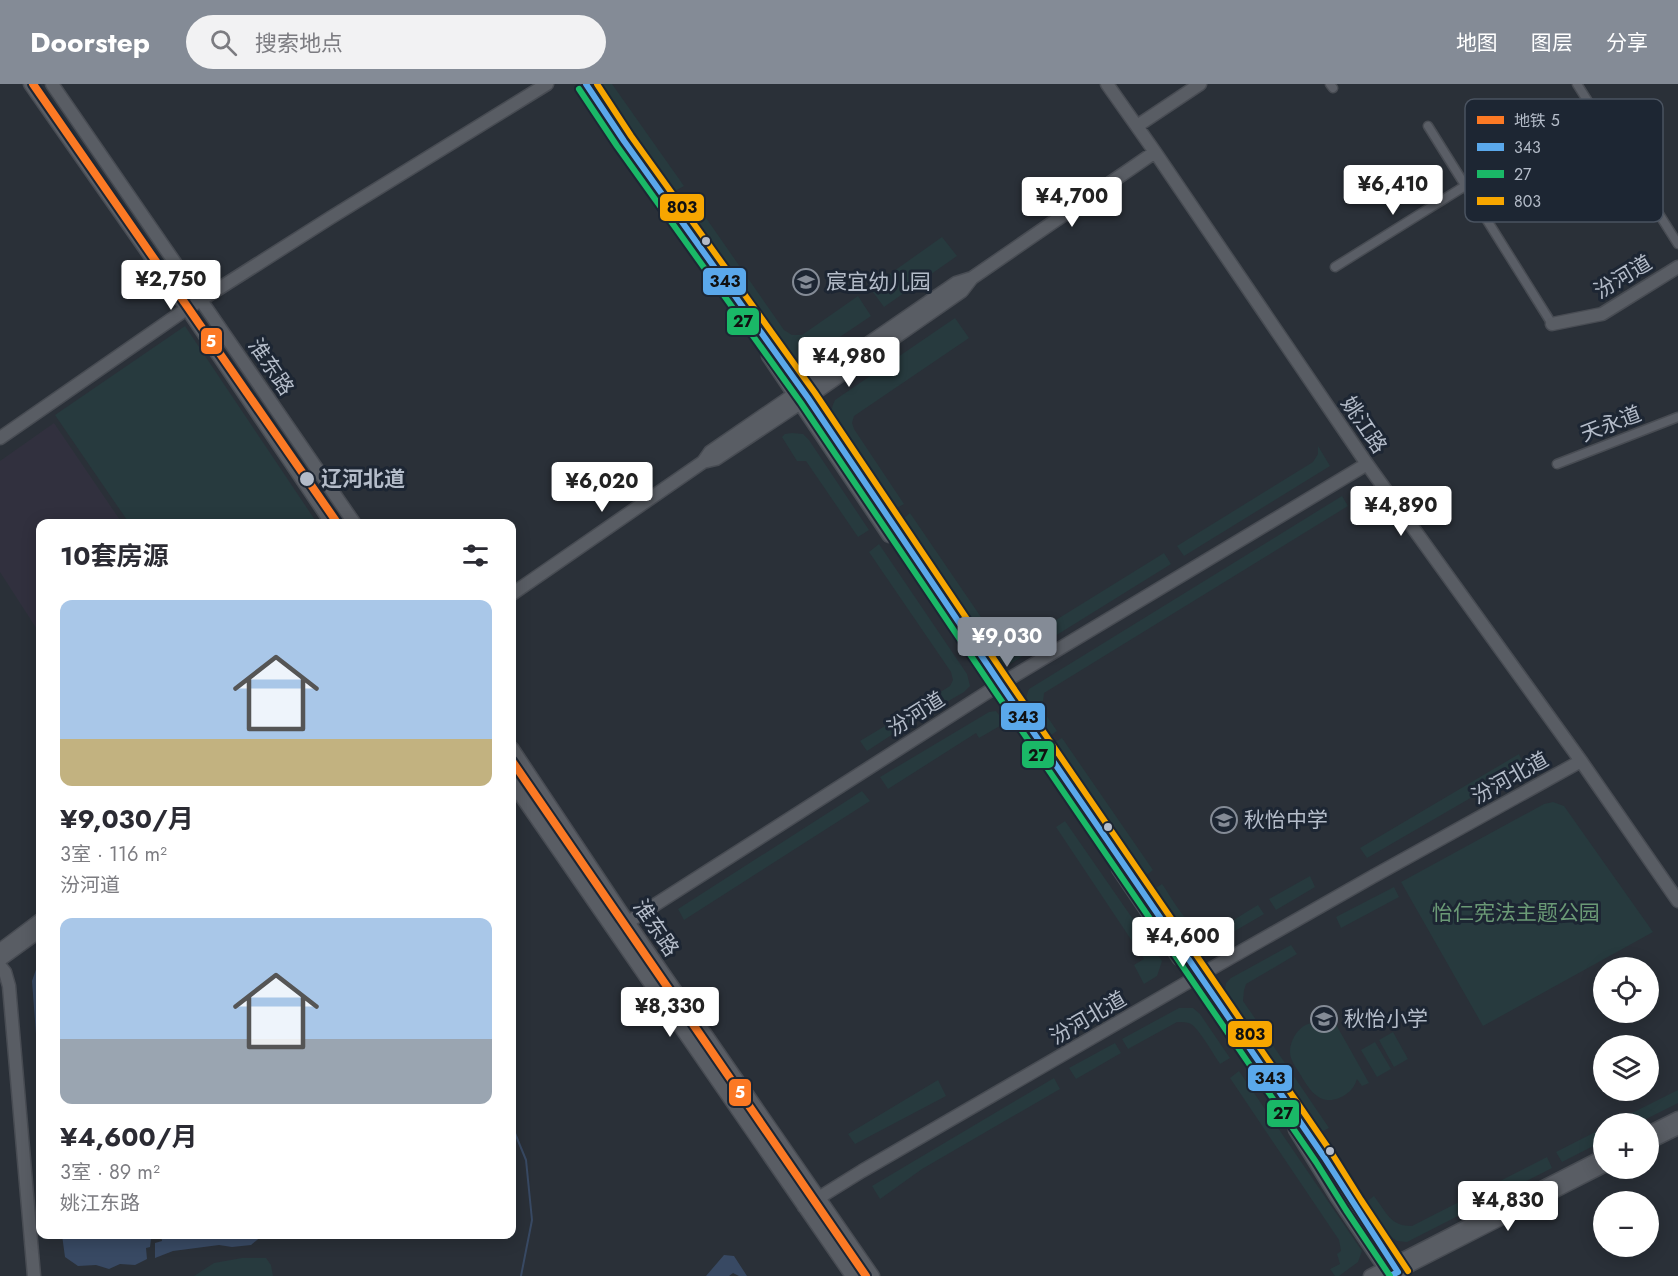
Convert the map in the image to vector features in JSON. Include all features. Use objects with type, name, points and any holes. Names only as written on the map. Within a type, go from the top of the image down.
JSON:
[{"type":"main road","name":"淮东路","points":[[30,84],[187,309],[329,519]]},
{"type":"main road","name":"淮东路","points":[[52,84],[352,519]]},
{"type":"main road","points":[[0,438],[187,309],[339,212],[548,84]]},
{"type":"main road","points":[[579,84],[800,396]]},
{"type":"main road","points":[[586,84],[1197,977],[1324,1157],[1392,1273]]},
{"type":"main road","name":"姚江路","points":[[1107,84],[1367,464],[1581,761],[1678,901]]},
{"type":"main road","points":[[1137,126],[1200,84]]},
{"type":"main road","points":[[516,591],[703,462],[716,459],[800,396],[962,291],[972,278],[1155,152]]},
{"type":"main road","name":"汾河道","points":[[1552,324],[1602,314],[1678,267]]},
{"type":"main road","name":"汾河道","points":[[614,931],[998,687],[1367,464]]},
{"type":"main road","name":"淮东路","points":[[516,754],[627,922],[873,1276]]},
{"type":"main road","name":"汾河北道","points":[[804,1207],[1197,977],[1581,761]]},
{"type":"main road","name":"淮东路","points":[[516,789],[852,1276]]},
{"type":"main road","points":[[0,950],[36,923]]},
{"type":"main road","points":[[0,960],[36,934]]},
{"type":"main road","points":[[0,966],[5,972],[9,986],[34,1276]]},
{"type":"main road","points":[[0,980],[29,1276]]},
{"type":"main road","points":[[1659,1128],[1678,1118]]},
{"type":"main road","points":[[1659,1138],[1678,1128]]},
{"type":"main road","points":[[1392,1273],[1593,1162]]},
{"type":"main road","points":[[1370,1276],[1392,1273],[1593,1172]]},
{"type":"street","points":[[1577,84],[1587,99]]},
{"type":"street","points":[[1428,126],[1465,184]]},
{"type":"street","points":[[1335,267],[1465,187]]},
{"type":"street","points":[[1663,219],[1678,243]]},
{"type":"street","points":[[1488,222],[1552,324]]},
{"type":"street","name":"天永道","points":[[1557,464],[1678,417]]},
{"type":"shaded area","points":[[54,423],[119,519],[36,519],[36,628],[0,572],[0,461]]},
{"type":"green space","points":[[598,84],[612,84],[684,186],[673,192]]},
{"type":"green space","points":[[688,192],[784,330],[792,335],[802,335],[858,296],[871,316],[804,361],[789,360],[679,199]]},
{"type":"green space","points":[[942,237],[957,256],[884,307],[870,288]]},
{"type":"green space","points":[[955,318],[969,338],[854,416],[852,423],[854,429],[904,504],[893,510],[833,421],[833,405],[835,400]]},
{"type":"green space","points":[[185,326],[314,519],[126,519],[55,415]]},
{"type":"green space","points":[[792,433],[803,434],[809,440],[869,530],[858,537],[806,461],[797,461],[782,437]]},
{"type":"green space","points":[[1318,446],[1330,466],[1184,556],[1177,546],[1313,462],[1318,454]]},
{"type":"green space","points":[[1342,496],[1348,506],[1044,693],[1042,709],[1057,731],[1048,737],[1028,708],[1029,689]]},
{"type":"green space","points":[[910,513],[998,642],[1006,646],[1014,646],[1164,553],[1171,564],[1010,664],[1001,663],[996,659],[902,520]]},
{"type":"green space","points":[[879,544],[967,674],[970,686],[964,692],[926,714],[921,704],[950,686],[953,680],[951,672],[869,552]]},
{"type":"green space","points":[[910,711],[916,719],[867,751],[860,741]]},
{"type":"green space","points":[[996,711],[1005,723],[979,738],[976,733],[888,789],[880,777],[989,712]]},
{"type":"green space","points":[[1062,738],[1153,870],[1145,876],[1053,743]]},
{"type":"green space","points":[[1519,754],[1524,767],[1367,858],[1360,848]]},
{"type":"green space","points":[[862,791],[870,801],[684,920],[678,909]]},
{"type":"green space","name":"怡仁宪法主题公园","points":[[1553,802],[1564,806],[1653,932],[1608,957],[1593,957],[1593,965],[1483,1026],[1401,882],[1544,804]]},
{"type":"green space","points":[[1065,821],[1162,961],[1157,976],[1144,984],[1134,965],[1144,959],[1056,827]]},
{"type":"green space","points":[[1310,876],[1315,887],[1276,910],[1269,899]]},
{"type":"green space","points":[[1162,884],[1189,922],[1203,931],[1222,927],[1258,905],[1264,914],[1209,946],[1200,948],[1192,945],[1151,891]]},
{"type":"green space","points":[[1394,887],[1399,897],[1341,928],[1336,917]]},
{"type":"green space","points":[[1291,945],[1297,954],[1246,984],[1243,1001],[1268,1037],[1257,1043],[1224,996],[1226,983]]},
{"type":"green space","points":[[1179,1008],[1193,1008],[1200,1014],[1230,1058],[1220,1064],[1198,1031],[1191,1024],[1184,1022],[1177,1022],[1128,1049],[1122,1039]]},
{"type":"green space","points":[[1329,1012],[1369,1083],[1362,1086],[1357,1079],[1348,1093],[1339,1098],[1326,1100],[1315,1095],[1307,1085],[1291,1058],[1290,1048],[1296,1033],[1304,1026],[1310,1023],[1326,1025],[1322,1016]]},
{"type":"green space","points":[[1393,1032],[1408,1059],[1394,1067],[1379,1040]]},
{"type":"green space","points":[[1375,1042],[1391,1069],[1377,1077],[1361,1050]]},
{"type":"green space","points":[[1115,1043],[1121,1053],[1076,1079],[1069,1068]]},
{"type":"green space","points":[[1272,1044],[1329,1128],[1319,1133],[1262,1050]]},
{"type":"green space","points":[[1239,1071],[1362,1251],[1358,1262],[1339,1276],[1335,1276],[1330,1269],[1340,1264],[1337,1254],[1341,1251],[1339,1240],[1230,1078]]},
{"type":"green space","points":[[1054,1078],[1060,1089],[922,1169],[880,1199],[872,1186]]},
{"type":"green space","points":[[938,1080],[946,1096],[855,1144],[848,1134]]},
{"type":"green space","points":[[1678,1090],[1678,1103],[1658,1113],[1632,1113],[1659,1101]]},
{"type":"green space","points":[[1593,1133],[1593,1146],[1562,1162],[1556,1152]]},
{"type":"green space","points":[[1547,1157],[1552,1168],[1407,1242],[1397,1241],[1387,1234],[1366,1202],[1374,1196],[1394,1221],[1412,1226]]},
{"type":"green space","points":[[242,1258],[266,1258],[271,1265],[273,1276],[194,1276],[214,1263]]},
{"type":"water","points":[[36,970],[36,1034],[32,981]]},
{"type":"water","points":[[63,1239],[151,1239],[150,1247],[146,1248],[147,1259],[135,1265],[120,1264],[109,1269],[96,1265],[78,1266],[65,1257]]},
{"type":"water","points":[[162,1239],[258,1239],[251,1245],[232,1247],[219,1245],[173,1251],[155,1258],[155,1243],[162,1241]]},
{"type":"water","points":[[724,1255],[734,1256],[747,1276],[733,1273],[729,1276],[706,1276]]},
{"type":"waterway","points":[[516,1136],[526,1160],[532,1220],[521,1276]]},
{"type":"metro line","name":"5","points":[[33,84],[335,519]]},
{"type":"metro line","name":"5","points":[[516,767],[866,1276]]},
{"type":"transit line","name":"343","points":[[586,84],[624,141],[808,398],[1324,1157],[1398,1272],[1390,1276]]},
{"type":"transit line","name":"803","points":[[597,84],[631,136],[815,393],[1331,1152],[1408,1271]]},
{"type":"transit line","name":"27","points":[[579,89],[617,146],[801,403],[1316,1162],[1390,1276]]},
{"type":"place","name":"宸宜幼儿园","points":[[806,282]]},
{"type":"place","name":"辽河北道","points":[[307,479]]},
{"type":"place","name":"秋怡中学","points":[[1224,820]]},
{"type":"place","name":"秋怡小学","points":[[1324,1019]]}]
